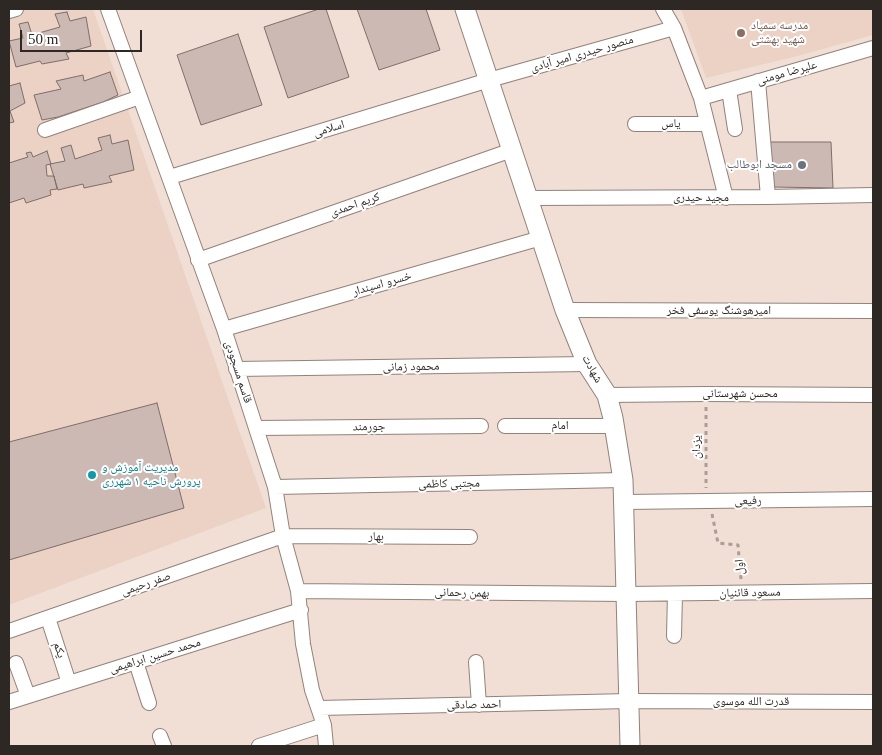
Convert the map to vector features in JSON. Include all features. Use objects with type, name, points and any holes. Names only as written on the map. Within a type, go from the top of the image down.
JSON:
[{"type":"street","points":[[9,11],[16,9]]},
{"type":"street","name":"قاسم مسجودی","points":[[108,9],[224,329],[276,487],[283,536],[298,591],[303,644],[312,690],[324,725],[326,746]]},
{"type":"street","name":"شهادت","points":[[465,9],[565,310],[586,364],[607,396],[614,426],[623,480],[630,746]]},
{"type":"street","points":[[663,9],[674,28],[701,98],[726,198]]},
{"type":"street","name":"منصور حیدری امیر آبادی","points":[[489,80],[674,28]]},
{"type":"street","name":"علیرضا مومنی","points":[[701,98],[873,48]]},
{"type":"street","name":"اسلامی","points":[[170,177],[489,80]]},
{"type":"street","points":[[758,81],[768,198]]},
{"type":"street","points":[[729,90],[735,129]]},
{"type":"street","points":[[45,130],[140,97]]},
{"type":"street","name":"یاس","points":[[635,124],[707,124]]},
{"type":"street","name":"کریم احمدی","points":[[198,260],[512,150]]},
{"type":"street","name":"مجید حیدری","points":[[528,198],[873,196]]},
{"type":"street","name":"خسرو اسپندار","points":[[224,329],[541,238]]},
{"type":"street","name":"امیرهوشنگ یوسفی فخر","points":[[565,310],[873,311]]},
{"type":"street","name":"محمود زمانی","points":[[236,370],[586,364]]},
{"type":"street","name":"محسن شهرستانی","points":[[607,396],[706,394],[873,395]]},
{"type":"street","name":"جورمند","points":[[256,428],[482,426]]},
{"type":"street","name":"امام","points":[[506,426],[614,426]]},
{"type":"street","name":"مجتبی کاظمی","points":[[276,487],[623,480]]},
{"type":"street","name":"رفیعی","points":[[624,502],[873,500]]},
{"type":"street","name":"بهار","points":[[283,536],[470,537]]},
{"type":"street","name":"صفر رحیمی","points":[[9,631],[283,536]]},
{"type":"street","name":"بهمن رحمانی","points":[[298,591],[626,594]]},
{"type":"street","name":"مسعود قائنیان","points":[[626,594],[873,591]]},
{"type":"street","points":[[674,636],[675,594]]},
{"type":"street","name":"محمد حسین ابراهیمی","points":[[9,702],[301,610]]},
{"type":"street","name":"یکم","points":[[48,618],[69,683]]},
{"type":"street","points":[[136,662],[149,703]]},
{"type":"street","points":[[476,662],[479,704]]},
{"type":"street","points":[[16,663],[28,696]]},
{"type":"street","name":"قدرت الله موسوی","points":[[629,702],[873,702]]},
{"type":"street","name":"احمد صادقی","points":[[319,708],[629,702]]},
{"type":"street","points":[[259,746],[283,742],[324,725]]},
{"type":"path","name":"یزدان","points":[[706,394],[708,501]]},
{"type":"path","name":"اول","points":[[708,501],[718,543],[738,545],[742,593]]},
{"type":"shaded area","points":[[9,9],[93,9],[266,508],[9,605]]},
{"type":"shaded area","name":"مدرسه سمپاد شهید بهشتی","points":[[681,9],[873,9],[873,35],[794,57],[706,78]]},
{"type":"building","points":[[319,9],[326,9],[349,77],[288,98],[264,27]]},
{"type":"building","points":[[357,9],[426,9],[440,50],[379,70]]},
{"type":"building","points":[[67,12],[70,21],[86,17],[91,46],[66,53],[69,59],[42,64],[40,61],[16,67],[9,41],[23,38],[19,24],[28,22],[32,35],[60,27],[55,14]]},
{"type":"building","points":[[238,34],[262,105],[201,125],[177,55]]},
{"type":"building","points":[[110,72],[118,95],[58,117],[42,120],[34,95],[61,89],[56,81],[83,75],[84,81]]},
{"type":"building","points":[[20,83],[25,103],[10,111],[14,122],[9,123],[9,86]]},
{"type":"building","points":[[110,135],[112,144],[128,140],[134,170],[109,176],[112,182],[84,188],[83,184],[58,190],[50,164],[65,161],[61,148],[71,145],[75,159],[102,150],[98,138]]},
{"type":"building","name":"مسجد ابوطالب","points":[[769,142],[831,142],[833,188],[772,187]]},
{"type":"building","points":[[47,151],[51,164],[46,165],[47,176],[54,176],[57,189],[50,190],[51,195],[26,203],[24,198],[9,203],[9,163],[28,157],[26,153],[31,152],[33,157]]},
{"type":"building","name":"مدیریت آموزش و پرورش ناحیه ۱ شهرری","points":[[157,403],[184,508],[9,560],[9,442]]},
{"type":"place","name":"مدرسه سمپاد شهید بهشتی","points":[[741,33]]},
{"type":"place","name":"مسجد ابوطالب","points":[[802,165]]},
{"type":"place","name":"مدیریت آموزش و پرورش ناحیه ۱ شهرری","points":[[92,475]]}]
